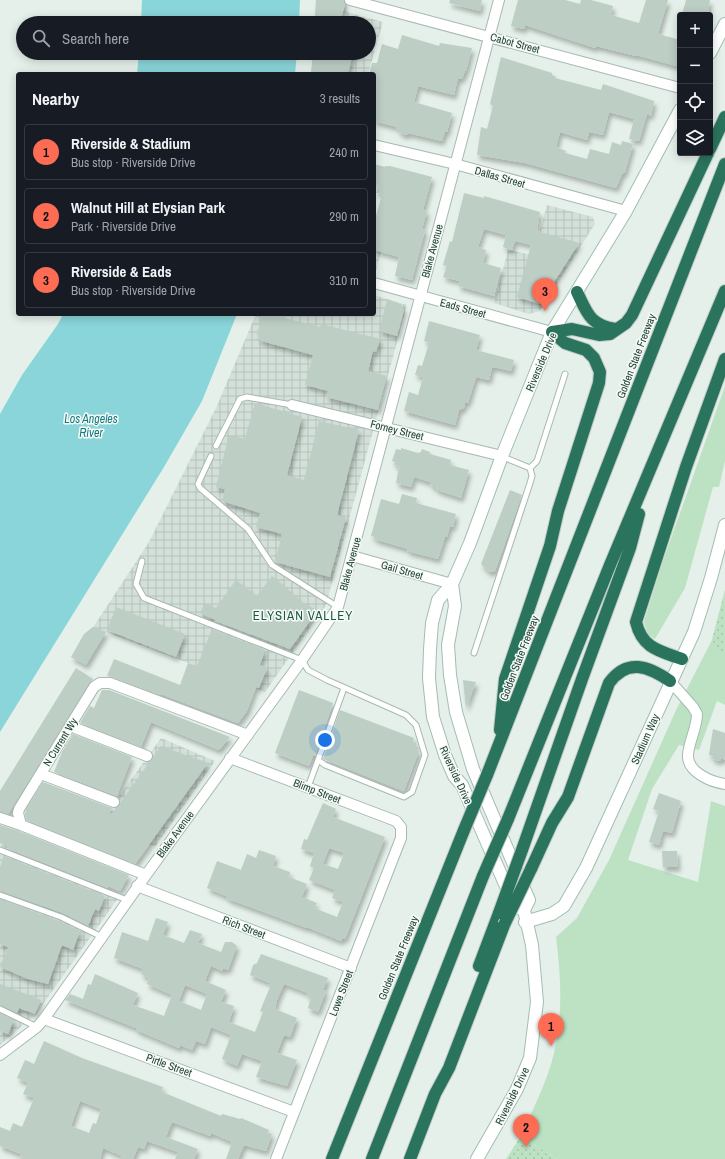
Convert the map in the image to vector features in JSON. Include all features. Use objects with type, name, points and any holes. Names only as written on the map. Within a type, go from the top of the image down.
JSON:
[{"type":"highway","points":[[713,143],[725,118]]},
{"type":"highway","points":[[552,332],[572,329],[599,335],[610,334],[618,330],[626,323],[632,315],[707,156]]},
{"type":"highway","name":"Golden State Freeway","points":[[332,1159],[487,775],[725,164]]},
{"type":"highway","points":[[372,1159],[483,876],[508,819],[610,565],[725,291]]},
{"type":"highway","points":[[577,292],[585,310],[596,323],[602,327],[618,330]]},
{"type":"highway","points":[[498,746],[506,679],[550,546],[558,511],[599,383],[600,372],[594,358],[586,350],[565,343],[552,332]]},
{"type":"highway","points":[[682,659],[652,648],[644,642],[638,632],[636,622],[683,475],[725,359]]},
{"type":"highway","points":[[435,1094],[442,1065],[522,850],[630,548],[649,474]]},
{"type":"highway","points":[[410,1159],[435,1094],[449,1068],[504,925],[552,823],[568,797],[608,683],[616,673],[630,667],[640,667],[654,671],[670,681]]},
{"type":"main road","points":[[713,48],[725,24]]},
{"type":"main road","name":"Riverside Drive","points":[[478,1159],[517,1089],[530,1058],[537,1002],[532,945],[524,916],[515,907],[462,785],[454,776],[445,755],[433,717],[429,678],[432,623],[438,600],[452,584],[470,543],[502,456],[552,332],[626,211],[677,116]]},
{"type":"main road","name":"Stadium Way","points":[[524,916],[552,914],[564,906],[575,889],[597,844],[670,681],[682,659],[703,605],[725,525]]},
{"type":"main road","name":"Riverside Drive","points":[[452,584],[455,606],[448,645],[450,675],[456,712],[473,769],[529,900],[524,916]]},
{"type":"street","name":"Cabot Street","points":[[350,0],[677,87]]},
{"type":"street","name":"Blake Avenue","points":[[1,1052],[40,1023],[137,886],[302,660],[338,606],[499,0]]},
{"type":"street","name":"Dallas Street","points":[[376,145],[455,164],[626,211]]},
{"type":"street","name":"Eads Street","points":[[376,284],[552,332]]},
{"type":"street","name":"Forney Street","points":[[292,405],[502,456]]},
{"type":"street","name":"Gail Street","points":[[352,556],[452,584]]},
{"type":"street","points":[[670,681],[693,707],[697,714],[688,756],[691,765],[704,777],[725,784]]},
{"type":"street","name":"N Current Wy","points":[[21,825],[18,813],[19,809],[94,687],[100,683],[106,682],[248,735]]},
{"type":"street","points":[[70,726],[147,756]]},
{"type":"street","name":"Blimp Street","points":[[230,758],[396,821],[401,827]]},
{"type":"street","points":[[41,774],[114,802]]},
{"type":"street","points":[[0,818],[146,874]]},
{"type":"street","name":"Lowe Street","points":[[276,1159],[401,838],[401,827]]},
{"type":"street","name":"Rich Street","points":[[137,886],[351,968]]},
{"type":"street","name":"Pirtle Street","points":[[40,1023],[294,1112]]},
{"type":"lane","points":[[530,468],[537,462],[565,374]]},
{"type":"lane","points":[[216,446],[240,399],[247,397],[292,405]]},
{"type":"lane","points":[[211,456],[198,484],[200,488],[248,529],[272,565],[338,606]]},
{"type":"lane","points":[[502,456],[530,468]]},
{"type":"lane","points":[[474,653],[530,483],[532,476],[530,468]]},
{"type":"lane","points":[[142,561],[136,584],[144,598],[302,660],[308,670],[344,688],[406,715],[416,725],[425,755],[412,792],[404,797],[325,765],[318,760]]},
{"type":"lane","points":[[308,787],[344,688]]},
{"type":"lane","points":[[0,850],[127,900]]},
{"type":"lane","points":[[0,895],[61,918],[102,937]]},
{"type":"lane","points":[[0,1009],[40,1023]]},
{"type":"shaded area","points":[[316,0],[348,0],[346,12],[361,16],[315,16]]},
{"type":"shaded area","points":[[376,20],[383,22],[376,46]]},
{"type":"shaded area","points":[[312,60],[372,60],[369,72],[311,72]]},
{"type":"shaded area","points":[[547,205],[593,217],[595,224],[540,311],[529,314],[494,303],[508,250],[533,255]]},
{"type":"shaded area","points":[[376,215],[389,219],[376,271]]},
{"type":"shaded area","points":[[376,296],[407,305],[326,605],[265,692],[106,632],[86,665],[73,658],[149,542],[216,408],[255,316],[376,316]]},
{"type":"shaded area","points":[[161,738],[215,761],[155,847],[99,824]]},
{"type":"shaded area","points":[[0,847],[121,894],[36,1014],[0,1045]]},
{"type":"green space","points":[[725,386],[725,461],[719,487],[713,487],[685,588],[655,639],[648,635],[644,622],[662,564]]},
{"type":"green space","points":[[725,590],[725,705],[717,701],[699,750],[679,745],[652,789],[628,860],[698,882],[711,801],[725,806],[725,1159],[557,1159],[521,1136],[548,1074],[557,1039],[560,995],[556,937],[577,918],[609,860],[677,708],[712,640]]},
{"type":"green space","points":[[725,590],[725,656],[712,640]]},
{"type":"green space","points":[[521,1136],[557,1159],[506,1159]]},
{"type":"water","points":[[142,0],[300,0],[299,16],[141,16]]},
{"type":"water","points":[[138,60],[296,60],[295,72],[137,72]]},
{"type":"water","name":"Los Angeles River","points":[[62,316],[236,316],[202,401],[164,467],[0,732],[0,414],[22,375]]},
{"type":"building","points":[[316,0],[344,0],[345,4],[342,16],[315,16]]},
{"type":"building","points":[[450,0],[482,0],[480,11],[449,3]]},
{"type":"building","points":[[518,0],[565,0],[580,4],[581,0],[591,0],[613,6],[611,15],[639,23],[646,0],[668,0],[658,34],[677,39],[677,66],[596,46],[595,48],[525,25],[524,29],[511,26]]},
{"type":"building","points":[[686,0],[710,0],[708,12],[683,12]]},
{"type":"building","points":[[402,35],[439,46],[440,43],[472,48],[466,71],[462,79],[458,78],[454,95],[418,86],[414,102],[452,113],[447,132],[445,132],[442,141],[408,133],[407,135],[399,133],[400,130],[396,129],[397,127],[376,122],[376,72],[370,72],[372,63],[377,63],[382,44],[398,49]]},
{"type":"building","points":[[501,57],[552,73],[555,78],[601,90],[603,84],[654,101],[651,116],[647,114],[639,141],[629,139],[634,119],[609,112],[603,135],[589,132],[587,140],[560,132],[556,147],[566,151],[565,153],[587,159],[590,149],[609,154],[612,142],[621,145],[622,141],[633,144],[625,172],[622,174],[616,188],[525,163],[477,155],[481,127],[487,129],[493,106],[490,104]]},
{"type":"building","points":[[312,60],[351,60],[348,72],[311,72]]},
{"type":"building","points":[[376,165],[385,167],[390,166],[432,177],[423,210],[427,211],[422,229],[425,230],[412,280],[395,276],[399,257],[376,251],[376,216],[382,194],[376,193],[378,185],[376,184]]},
{"type":"building","points":[[464,193],[484,198],[484,196],[540,212],[537,231],[579,243],[540,304],[517,297],[531,245],[515,241],[512,250],[503,247],[506,235],[484,229],[478,247],[486,250],[483,263],[501,268],[494,296],[458,286],[460,281],[443,277],[447,266],[443,265],[450,241],[452,242]]},
{"type":"building","points":[[387,300],[401,304],[404,310],[397,336],[379,331]]},
{"type":"building","points":[[262,316],[277,316],[320,327],[321,324],[380,339],[376,352],[373,351],[368,371],[387,376],[378,410],[326,397],[328,391],[305,385],[313,355],[258,340],[260,336],[257,335]]},
{"type":"building","points":[[429,321],[480,335],[476,350],[514,360],[511,371],[494,367],[492,368],[489,380],[476,377],[468,403],[465,402],[464,408],[459,410],[455,425],[404,411],[409,392],[418,395],[423,377],[415,375],[418,365],[422,366],[429,343],[424,341]]},
{"type":"building","points":[[255,403],[302,417],[287,475],[304,480],[319,421],[359,430],[337,515],[346,517],[330,577],[275,562],[282,534],[256,527],[260,513],[222,501],[225,489],[216,487],[229,435],[245,439]]},
{"type":"building","points":[[401,448],[418,453],[421,452],[422,449],[430,452],[430,454],[451,460],[450,465],[469,470],[461,498],[437,490],[435,487],[431,486],[430,482],[414,477],[411,487],[396,483],[399,466],[394,465],[395,462],[392,461],[396,449],[401,450]]},
{"type":"building","points":[[510,490],[522,495],[495,571],[489,572],[481,564]]},
{"type":"building","points":[[402,494],[417,498],[416,503],[456,514],[453,527],[450,526],[438,559],[407,551],[408,549],[374,539],[375,537],[371,536],[381,499],[399,504]]},
{"type":"building","points":[[272,576],[308,607],[309,605],[317,611],[290,649],[215,621],[200,613],[205,603],[216,608],[236,580],[257,596]]},
{"type":"building","points":[[116,607],[185,634],[176,657],[107,630]]},
{"type":"building","points":[[93,627],[106,632],[86,665],[71,657],[84,634]]},
{"type":"building","points":[[212,629],[265,650],[260,665],[267,668],[259,688],[256,687],[247,711],[238,723],[161,694],[160,695],[107,676],[114,659],[180,685],[188,663],[197,666]]},
{"type":"building","points":[[76,668],[93,679],[8,814],[0,812],[0,791]]},
{"type":"building","points":[[463,680],[476,682],[466,708]]},
{"type":"building","points":[[102,690],[109,690],[230,737],[219,750],[151,722],[141,747],[80,723],[90,706],[94,708]]},
{"type":"building","points":[[299,690],[333,703],[315,756],[313,756],[309,766],[275,753]]},
{"type":"building","points":[[340,710],[414,738],[413,742],[417,744],[415,749],[419,751],[404,791],[323,759]]},
{"type":"building","points":[[713,729],[725,733],[725,760],[721,758],[720,761],[712,759],[713,756],[709,755]]},
{"type":"building","points":[[73,734],[132,757],[117,796],[54,772],[62,752]]},
{"type":"building","points":[[161,746],[208,763],[135,864],[26,820],[26,809],[43,782],[112,808],[110,813],[112,814]]},
{"type":"building","points":[[659,793],[681,801],[672,833],[663,831],[659,845],[649,842],[659,811],[653,809]]},
{"type":"building","points":[[323,803],[336,809],[333,817],[385,837],[345,939],[342,938],[341,941],[307,927],[228,899],[226,896],[207,888],[217,861],[241,870],[247,854],[256,858],[259,850],[276,856],[273,866],[290,872],[289,877],[307,884],[302,897],[317,903],[314,908],[337,917],[343,902],[332,898],[335,890],[309,880],[314,868],[310,866],[314,853],[301,849],[304,839],[307,840]],"holes":[[[329,848],[344,853],[338,869],[323,864]]]},
{"type":"building","points":[[0,825],[19,831],[129,875],[120,891],[108,886],[108,888],[7,848],[8,846],[0,843]]},
{"type":"building","points":[[662,851],[677,851],[678,867],[663,867]]},
{"type":"building","points":[[4,856],[105,896],[99,911],[95,909],[88,926],[62,913],[0,891],[0,867]]},
{"type":"building","points":[[0,899],[59,921],[80,931],[73,950],[62,945],[48,984],[28,979],[0,967],[8,947],[0,944]]},
{"type":"building","points":[[156,918],[168,922],[163,935],[184,943],[190,930],[202,934],[198,943],[221,952],[225,942],[232,942],[237,946],[228,970],[223,968],[223,971],[211,966],[205,981],[226,990],[221,1002],[234,1006],[229,1022],[255,1032],[263,1012],[260,1011],[270,987],[268,986],[270,983],[250,975],[253,965],[257,963],[261,954],[328,978],[323,990],[326,991],[318,1012],[308,1008],[311,998],[307,996],[308,993],[284,984],[277,1000],[275,1009],[297,1018],[290,1037],[284,1035],[277,1053],[297,1060],[287,1086],[256,1077],[262,1061],[242,1054],[237,1066],[222,1059],[231,1035],[211,1027],[205,1044],[196,1041],[192,1050],[180,1045],[179,1048],[136,1030],[136,1028],[65,1000],[70,994],[83,999],[88,984],[91,985],[95,974],[138,993],[133,1005],[164,1016],[172,995],[147,984],[149,978],[141,974],[143,969],[114,958],[122,932],[148,941]],"holes":[[[185,985],[207,994],[201,1010],[179,1001]]]},
{"type":"building","points":[[0,984],[41,1000],[35,1014],[19,1008],[17,1013],[0,1005]]},
{"type":"building","points":[[0,1013],[14,1020],[8,1034],[0,1031]]},
{"type":"building","points":[[44,1041],[82,1058],[163,1087],[162,1092],[221,1116],[222,1114],[241,1118],[269,1130],[268,1133],[272,1134],[266,1151],[244,1145],[238,1159],[226,1159],[232,1142],[211,1133],[210,1136],[172,1122],[166,1137],[198,1149],[194,1159],[175,1159],[178,1152],[147,1141],[144,1149],[138,1147],[133,1159],[121,1159],[122,1156],[103,1148],[100,1159],[27,1159],[20,1156],[21,1154],[0,1146],[0,1127],[10,1131],[13,1123],[22,1127],[34,1098],[23,1094],[28,1083],[17,1078],[25,1060],[34,1064]],"holes":[[[80,1101],[101,1109],[96,1124],[93,1123],[89,1133],[71,1126]]]},
{"type":"place","name":"Riverside & Eads","points":[[545,311]]},
{"type":"place","name":"Riverside & Stadium","points":[[551,1046]]},
{"type":"place","name":"Walnut Hill at Elysian Park","points":[[526,1147]]},
{"type":"district","name":"ELYSIAN VALLEY","points":[[303,615]]}]
